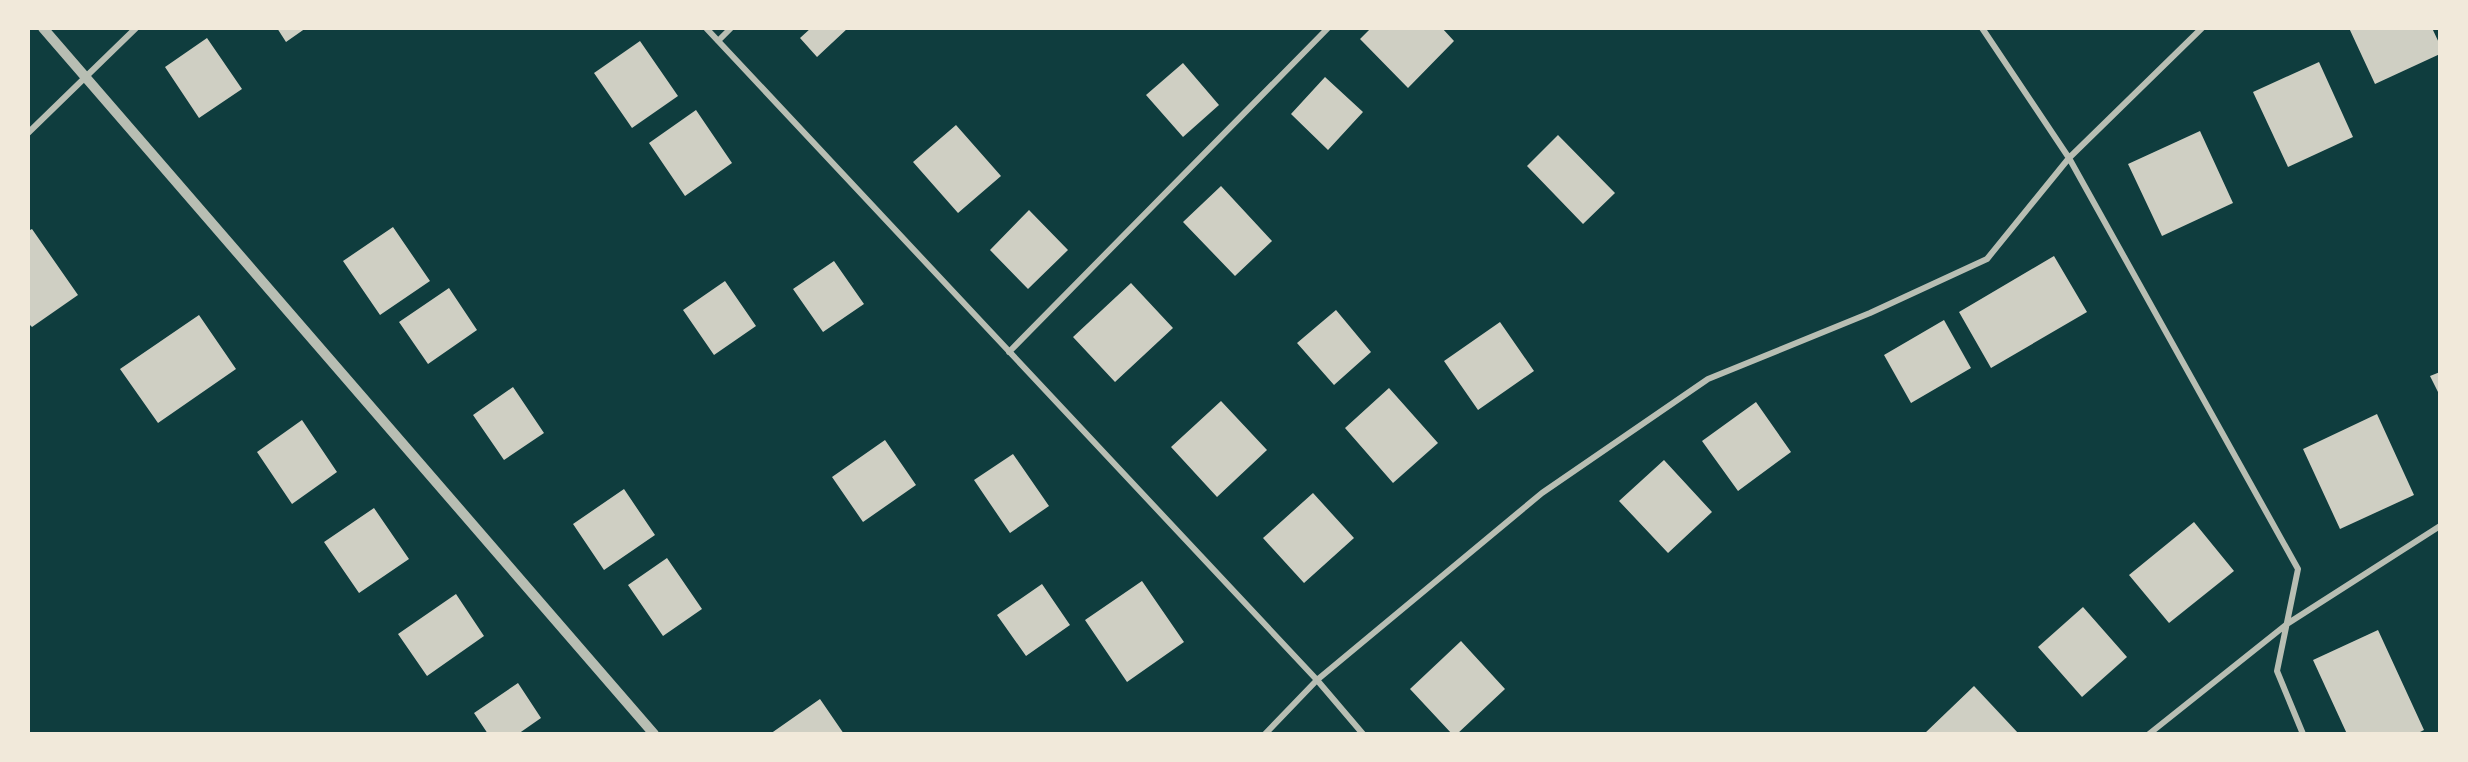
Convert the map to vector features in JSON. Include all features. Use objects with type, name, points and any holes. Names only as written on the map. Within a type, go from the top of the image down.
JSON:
[{"type":"street","points":[[42,28],[654,734]]},
{"type":"street","points":[[28,133],[136,28]]},
{"type":"street","points":[[706,28],[1317,680],[1363,734]]},
{"type":"street","points":[[718,41],[730,28]]},
{"type":"street","points":[[1009,352],[1328,28]]},
{"type":"street","points":[[1982,28],[2069,158],[2298,569],[2277,671],[2303,734]]},
{"type":"street","points":[[1265,734],[1317,680],[1542,493],[1708,379],[1870,313],[1986,259],[2069,158],[2202,28]]},
{"type":"street","points":[[2149,734],[2287,624],[2439,526]]},
{"type":"building","points":[[277,28],[306,28],[286,42]]},
{"type":"building","points":[[811,28],[848,28],[817,57],[800,38]]},
{"type":"building","points":[[1371,28],[1442,28],[1454,41],[1408,88],[1360,39]]},
{"type":"building","points":[[2349,28],[2432,28],[2440,45],[2440,54],[2375,84]]},
{"type":"building","points":[[207,38],[242,89],[199,118],[165,67]]},
{"type":"building","points":[[640,41],[678,96],[632,128],[594,73]]},
{"type":"building","points":[[2319,62],[2353,137],[2288,167],[2253,92]]},
{"type":"building","points":[[1183,63],[1219,105],[1183,137],[1146,95]]},
{"type":"building","points":[[1325,77],[1363,112],[1328,150],[1291,114]]},
{"type":"building","points":[[696,110],[732,163],[685,196],[649,143]]},
{"type":"building","points":[[956,125],[1001,176],[958,213],[913,162]]},
{"type":"building","points":[[2200,131],[2233,203],[2162,236],[2128,164]]},
{"type":"building","points":[[1558,135],[1615,193],[1583,224],[1527,166]]},
{"type":"building","points":[[1221,186],[1272,241],[1235,276],[1183,222]]},
{"type":"building","points":[[1029,210],[1068,250],[1028,289],[990,250]]},
{"type":"building","points":[[393,227],[430,281],[380,315],[343,261]]},
{"type":"building","points":[[32,229],[78,295],[32,327],[28,323],[28,231]]},
{"type":"building","points":[[2054,256],[2087,312],[1991,368],[1959,312]]},
{"type":"building","points":[[834,261],[864,304],[823,332],[793,289]]},
{"type":"building","points":[[725,281],[756,326],[714,355],[683,310]]},
{"type":"building","points":[[1131,283],[1173,328],[1115,382],[1073,337]]},
{"type":"building","points":[[449,288],[477,330],[428,364],[399,322]]},
{"type":"building","points":[[1336,310],[1371,352],[1334,385],[1297,343]]},
{"type":"building","points":[[199,315],[236,369],[158,423],[120,369]]},
{"type":"building","points":[[1944,320],[1971,368],[1911,403],[1884,355]]},
{"type":"building","points":[[1500,322],[1534,371],[1478,410],[1444,361]]},
{"type":"building","points":[[2440,372],[2440,396],[2430,376]]},
{"type":"building","points":[[513,387],[544,433],[504,460],[473,415]]},
{"type":"building","points":[[1389,388],[1438,443],[1393,483],[1345,428]]},
{"type":"building","points":[[1221,401],[1267,450],[1217,497],[1171,447]]},
{"type":"building","points":[[1756,402],[1791,452],[1738,491],[1702,441]]},
{"type":"building","points":[[2377,414],[2414,495],[2340,529],[2303,449]]},
{"type":"building","points":[[302,420],[337,472],[292,504],[257,452]]},
{"type":"building","points":[[885,440],[916,485],[863,522],[832,477]]},
{"type":"building","points":[[1013,454],[1049,506],[1010,533],[974,480]]},
{"type":"building","points":[[1664,460],[1712,512],[1668,553],[1619,501]]},
{"type":"building","points":[[624,489],[655,535],[604,570],[573,524]]},
{"type":"building","points":[[1313,493],[1354,538],[1304,583],[1263,538]]},
{"type":"building","points":[[374,508],[409,559],[359,593],[324,542]]},
{"type":"building","points":[[2194,522],[2234,571],[2169,623],[2129,575]]},
{"type":"building","points":[[667,558],[702,609],[663,636],[628,585]]},
{"type":"building","points":[[1142,581],[1184,642],[1127,682],[1085,620]]},
{"type":"building","points":[[1042,584],[1070,625],[1026,656],[997,615]]},
{"type":"building","points":[[456,594],[484,636],[427,676],[398,634]]},
{"type":"building","points":[[2083,607],[2127,657],[2082,697],[2038,647]]},
{"type":"building","points":[[2378,630],[2424,730],[2416,734],[2347,734],[2313,660]]},
{"type":"building","points":[[1461,641],[1505,689],[1457,734],[1452,734],[1410,689]]},
{"type":"building","points":[[518,683],[541,718],[518,734],[488,734],[474,713]]},
{"type":"building","points":[[1974,686],[2019,734],[1924,734]]},
{"type":"building","points":[[820,699],[844,734],[770,734]]}]
